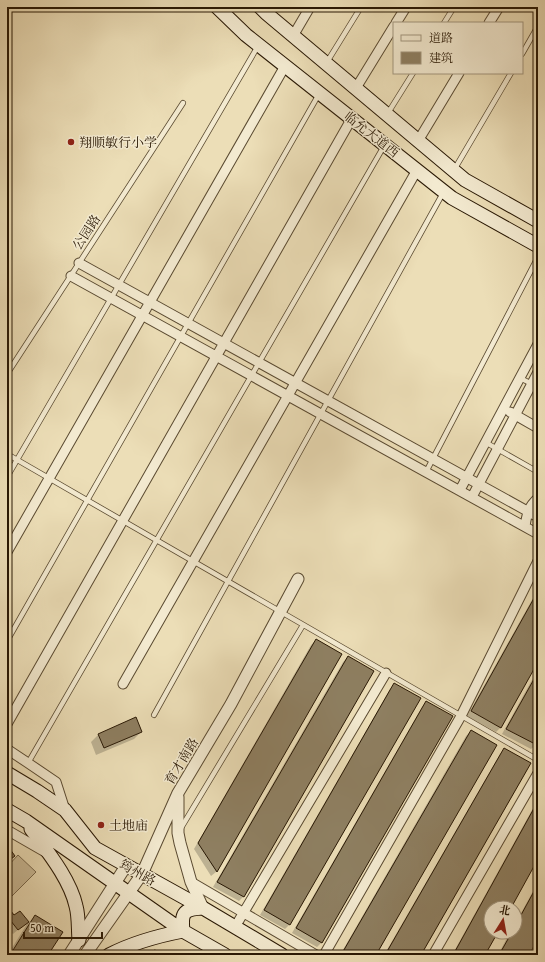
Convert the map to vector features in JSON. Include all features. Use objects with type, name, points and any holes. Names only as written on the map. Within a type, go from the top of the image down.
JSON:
[{"type":"main road","name":"临允大道西","points":[[217,7],[246,35],[452,198],[538,246]]},
{"type":"main road","name":"临允大道西","points":[[265,9],[293,36],[465,180],[538,221]]},
{"type":"main road","name":"筠州路","points":[[7,773],[37,790],[65,810],[95,848],[203,908],[282,955]]},
{"type":"main road","name":"筠州路","points":[[7,810],[26,821],[183,931],[225,955]]},
{"type":"main road","points":[[26,821],[50,855],[70,888],[76,907],[79,940]]},
{"type":"main road","points":[[109,955],[161,935],[183,931],[182,921],[184,913],[190,909],[203,908]]},
{"type":"street","points":[[293,36],[310,7]]},
{"type":"street","points":[[397,22],[406,7]]},
{"type":"street","points":[[490,22],[499,7]]},
{"type":"street","points":[[356,88],[393,28]]},
{"type":"street","points":[[7,552],[286,66]]},
{"type":"street","points":[[418,141],[458,74]]},
{"type":"street","points":[[7,724],[352,118]]},
{"type":"street","points":[[123,684],[417,170]]},
{"type":"street","points":[[79,263],[538,517]]},
{"type":"street","points":[[71,276],[538,534]]},
{"type":"street","points":[[460,490],[538,344]]},
{"type":"street","points":[[472,497],[515,415],[535,386],[538,372]]},
{"type":"street","points":[[503,409],[538,428]]},
{"type":"street","points":[[524,526],[528,511],[538,498]]},
{"type":"street","points":[[324,955],[461,716],[538,561]]},
{"type":"street","name":"育才南路","points":[[85,955],[142,874],[178,793],[231,704],[298,579]]},
{"type":"street","points":[[235,927],[386,673]]},
{"type":"street","points":[[7,749],[56,782],[65,810]]},
{"type":"street","points":[[433,955],[538,773]]},
{"type":"street","points":[[178,793],[178,833],[180,843],[191,882],[203,908]]},
{"type":"street","points":[[7,830],[50,855]]},
{"type":"street","points":[[69,955],[126,866]]},
{"type":"street","points":[[191,882],[316,955]]},
{"type":"street","points":[[535,955],[538,949]]},
{"type":"lane","points":[[326,64],[361,7]]},
{"type":"lane","points":[[445,22],[454,7]]},
{"type":"lane","points":[[523,52],[538,26]]},
{"type":"lane","points":[[7,477],[259,45]]},
{"type":"lane","points":[[387,115],[412,74]]},
{"type":"lane","points":[[454,171],[510,74]]},
{"type":"lane","points":[[7,641],[319,93]]},
{"type":"lane","name":"公园路","points":[[7,374],[183,103]]},
{"type":"lane","points":[[28,763],[385,145]]},
{"type":"lane","points":[[154,715],[444,191]]},
{"type":"lane","points":[[426,472],[538,257]]},
{"type":"lane","points":[[520,378],[535,386]]},
{"type":"lane","points":[[485,442],[538,472]]},
{"type":"lane","points":[[7,454],[538,760]]},
{"type":"lane","points":[[178,833],[303,625]]},
{"type":"shaded area","points":[[18,855],[36,872],[7,901],[7,877],[9,875],[7,872],[7,867]]},
{"type":"building","points":[[538,591],[538,662],[501,728],[471,711]]},
{"type":"building","points":[[316,639],[342,654],[217,872],[198,843]]},
{"type":"building","points":[[348,656],[374,671],[244,897],[217,882]]},
{"type":"building","points":[[538,672],[538,743],[537,745],[506,729]]},
{"type":"building","points":[[394,683],[421,698],[290,925],[264,910]]},
{"type":"building","points":[[426,701],[453,716],[322,943],[296,928]]},
{"type":"building","points":[[136,717],[142,732],[104,748],[98,734]]},
{"type":"building","points":[[471,730],[497,745],[376,955],[341,955]]},
{"type":"building","points":[[504,748],[531,763],[421,955],[385,955]]},
{"type":"building","points":[[538,801],[538,859],[515,900],[483,900]]},
{"type":"building","points":[[7,845],[15,856],[7,862]]},
{"type":"building","points":[[538,884],[538,942],[531,955],[499,955],[507,940],[523,940],[523,911]]},
{"type":"building","points":[[483,901],[483,940],[493,940],[485,955],[453,955]]},
{"type":"building","points":[[7,906],[14,915],[20,911],[29,922],[18,930],[7,916]]},
{"type":"building","points":[[35,915],[63,932],[48,955],[10,955]]},
{"type":"building","points":[[155,950],[163,955],[141,955]]},
{"type":"place","name":"翔顺敏行小学","points":[[71,142]]},
{"type":"place","name":"土地庙","points":[[101,825]]}]
